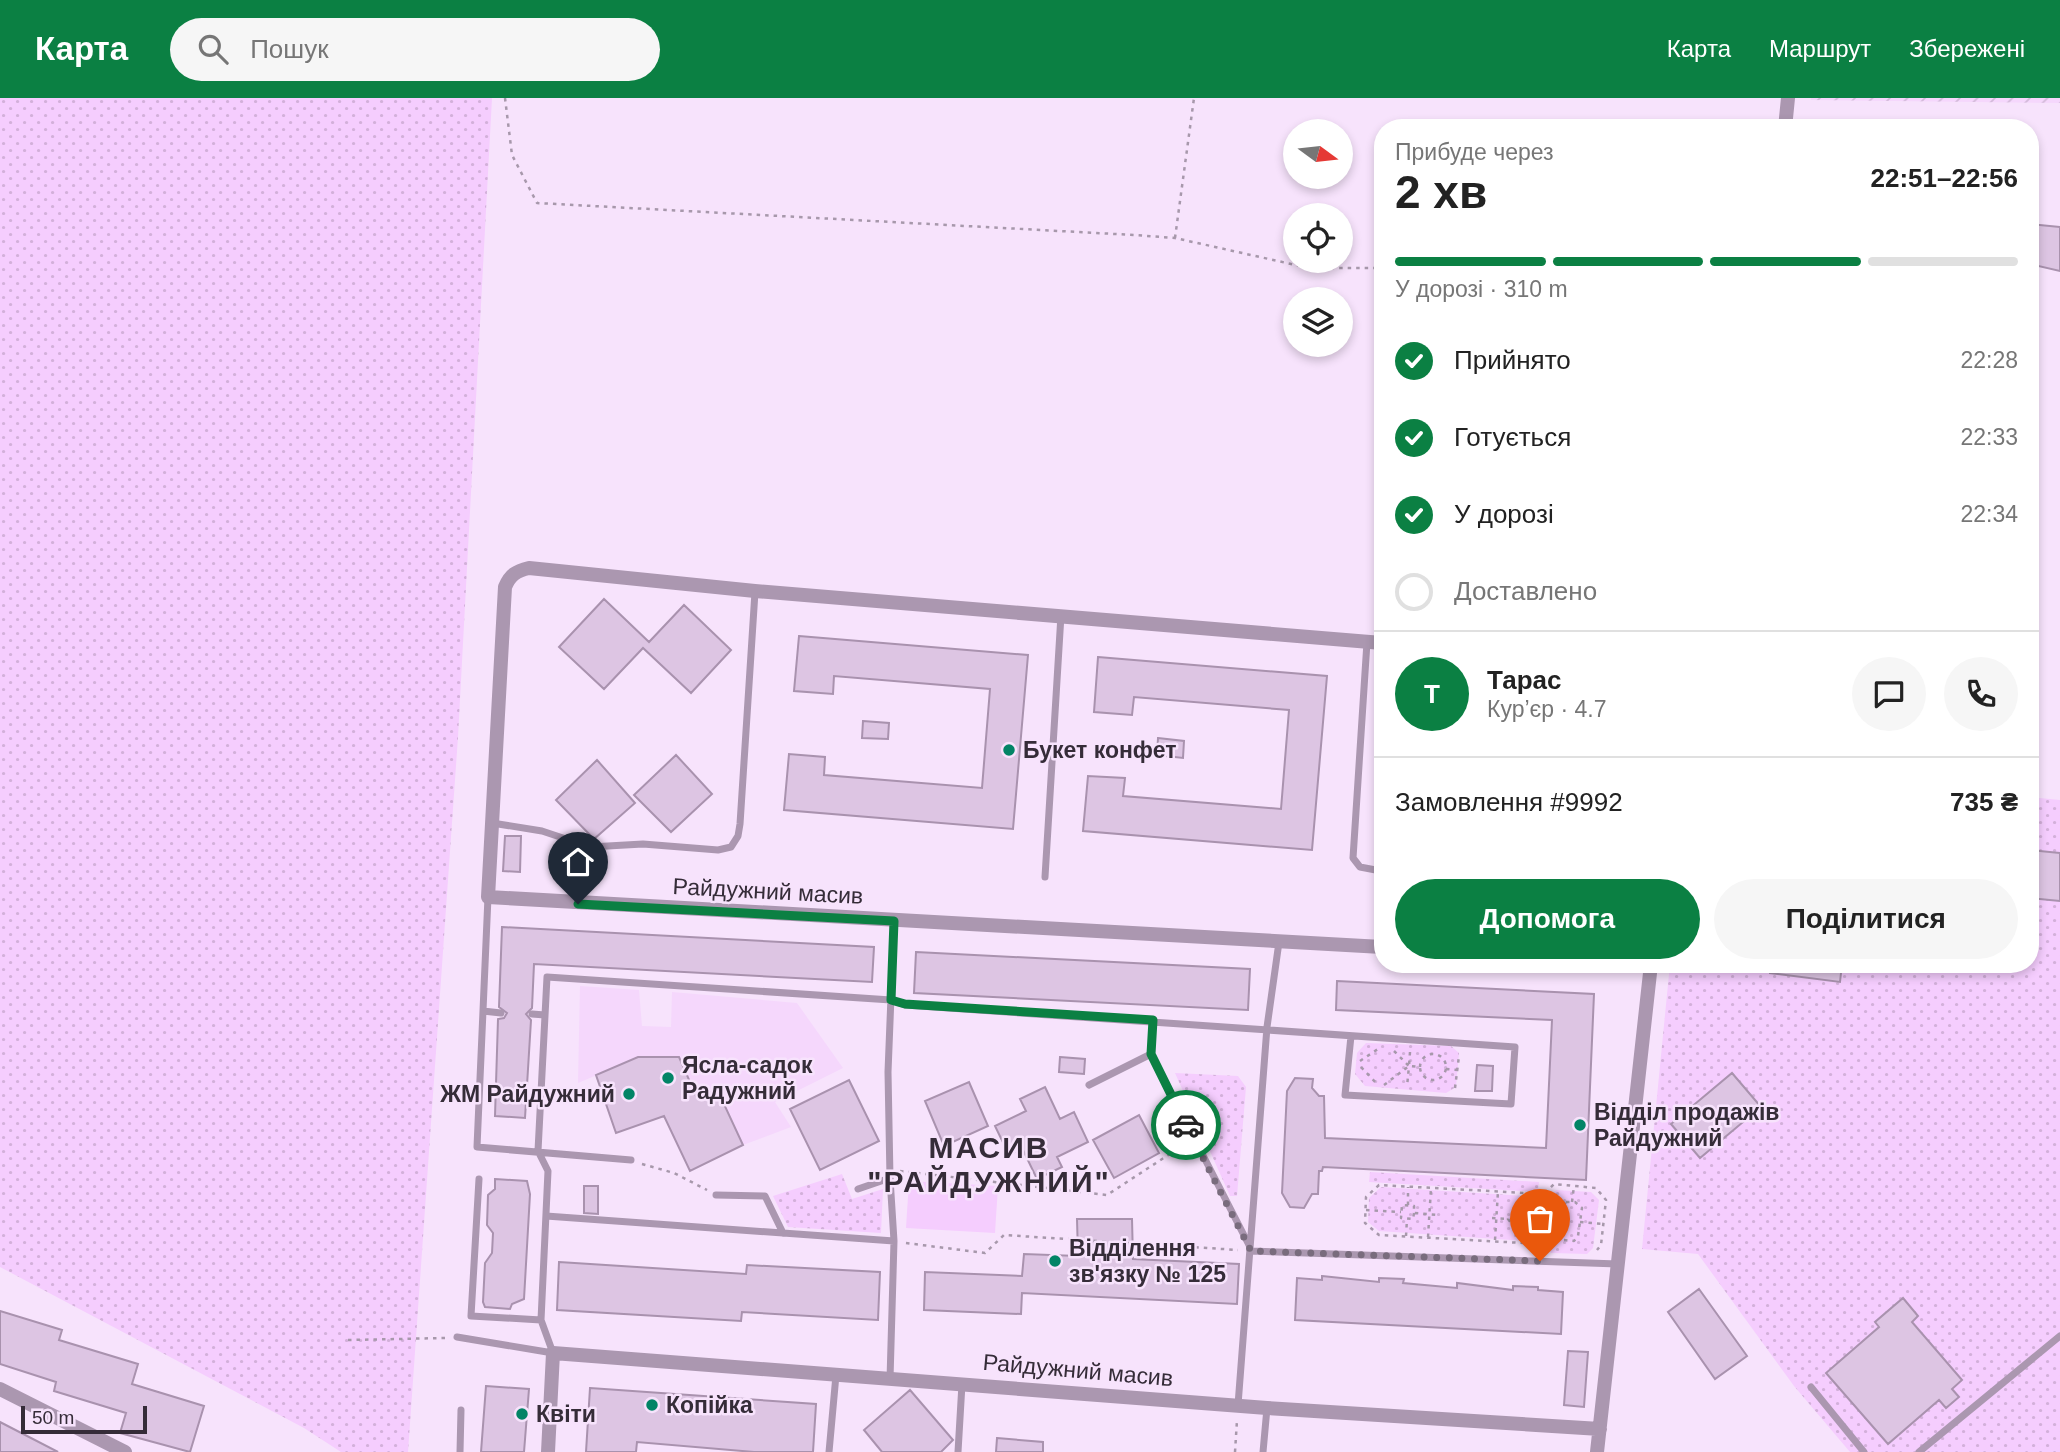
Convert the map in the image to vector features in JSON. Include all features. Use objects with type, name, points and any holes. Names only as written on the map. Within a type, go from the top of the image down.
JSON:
[{"type":"street","points":[[1785,119],[1788,98]]},
{"type":"street","points":[[488,897],[504,597],[509,577],[529,568],[755,591],[1061,614],[1374,642]]},
{"type":"street","name":"Райдужний масив","points":[[488,897],[1374,947]]},
{"type":"street","points":[[1597,1452],[1650,973]]},
{"type":"street","points":[[548,1452],[553,1353]]},
{"type":"street","name":"Райдужний масив","points":[[553,1353],[1268,1408],[1600,1429]]},
{"type":"street","points":[[0,1389],[125,1452]]},
{"type":"lane","points":[[492,823],[542,831],[590,847],[643,844],[718,850],[731,847],[738,836],[740,824],[755,591]]},
{"type":"lane","points":[[1045,877],[1061,614]]},
{"type":"lane","points":[[1367,642],[1353,858],[1360,867],[1374,870]]},
{"type":"lane","points":[[488,897],[477,1147],[631,1160]]},
{"type":"lane","points":[[890,1379],[894,1241],[890,1174],[894,921]]},
{"type":"lane","points":[[1238,1405],[1267,1027],[1279,942]]},
{"type":"lane","points":[[457,1337],[553,1353],[541,1320],[548,1171],[538,1151],[547,978],[891,1000],[905,1004],[1267,1027],[1515,1047],[1511,1104],[1345,1095],[1351,1035]]},
{"type":"lane","points":[[483,1012],[501,1013]]},
{"type":"lane","points":[[532,1014],[545,1015]]},
{"type":"lane","points":[[1153,1020],[1151,1054],[1251,1251]]},
{"type":"lane","points":[[1089,1085],[1151,1054]]},
{"type":"lane","points":[[858,1189],[890,1174]]},
{"type":"lane","points":[[480,1179],[471,1316],[541,1320]]},
{"type":"lane","points":[[716,1195],[765,1196],[783,1233]]},
{"type":"lane","points":[[546,1216],[894,1241]]},
{"type":"lane","points":[[1251,1251],[1619,1264]]},
{"type":"lane","points":[[1919,1452],[2060,1336]]},
{"type":"lane","points":[[829,1452],[836,1375]]},
{"type":"lane","points":[[958,1452],[962,1383]]},
{"type":"lane","points":[[1811,1387],[1864,1452]]},
{"type":"lane","points":[[1264,1452],[1268,1408]]},
{"type":"lane","points":[[460,1452],[461,1410]]},
{"type":"path","points":[[505,98],[512,155],[537,203],[1174,238],[1309,268],[1374,268]]},
{"type":"path","points":[[1174,238],[1194,98]]},
{"type":"path","points":[[1376,1044],[1386,1044],[1409,1066],[1420,1067]]},
{"type":"path","points":[[1356,1063],[1386,1044]]},
{"type":"path","points":[[1410,1045],[1407,1089],[1418,1090]]},
{"type":"path","points":[[1355,1074],[1357,1052]]},
{"type":"path","points":[[1446,1093],[1456,1087],[1459,1053]]},
{"type":"path","points":[[1420,1067],[1425,1057],[1433,1054],[1443,1059],[1446,1069]]},
{"type":"path","points":[[1356,1063],[1380,1087]]},
{"type":"path","points":[[1380,1087],[1409,1066]]},
{"type":"path","points":[[1420,1067],[1425,1077],[1430,1079],[1440,1078],[1446,1069]]},
{"type":"path","points":[[1446,1069],[1459,1070]]},
{"type":"path","points":[[1429,1091],[1430,1079]]},
{"type":"path","points":[[1373,1086],[1394,1088]]},
{"type":"path","points":[[890,1174],[1107,1195],[1193,1139]]},
{"type":"path","points":[[631,1160],[674,1173],[716,1195]]},
{"type":"path","points":[[1546,1251],[1541,1244],[1544,1194],[1554,1184],[1596,1188],[1606,1200],[1601,1245],[1595,1253]]},
{"type":"path","points":[[1541,1244],[1380,1235],[1364,1223],[1366,1197],[1379,1185],[1544,1194]]},
{"type":"path","points":[[1408,1186],[1408,1205]]},
{"type":"path","points":[[1572,1202],[1574,1186]]},
{"type":"path","points":[[1428,1238],[1431,1188]]},
{"type":"path","points":[[1467,1190],[1467,1195]]},
{"type":"path","points":[[1495,1242],[1497,1191]]},
{"type":"path","points":[[1522,1192],[1521,1208],[1531,1221]]},
{"type":"path","points":[[1566,1202],[1572,1202],[1582,1208],[1578,1236],[1574,1241],[1563,1240],[1558,1235],[1559,1221],[1560,1210],[1566,1202]]},
{"type":"path","points":[[1402,1205],[1408,1205],[1414,1206],[1413,1219],[1401,1218],[1402,1205]]},
{"type":"path","points":[[1494,1219],[1508,1219],[1521,1208]]},
{"type":"path","points":[[1365,1210],[1401,1212]]},
{"type":"path","points":[[1414,1213],[1438,1215]]},
{"type":"path","points":[[1406,1237],[1407,1219]]},
{"type":"path","points":[[1508,1219],[1518,1232],[1518,1243]]},
{"type":"path","points":[[1518,1232],[1531,1221],[1559,1221]]},
{"type":"path","points":[[1580,1222],[1603,1224]]},
{"type":"path","points":[[1463,1234],[1463,1240]]},
{"type":"path","points":[[894,1241],[985,1252],[1004,1235],[1251,1251]]},
{"type":"path","points":[[348,1340],[457,1337]]},
{"type":"path","points":[[1235,1452],[1238,1405]]},
{"type":"shaded area","points":[[0,98],[492,98],[458,737],[408,1452],[341,1452],[304,1428],[0,1267]]},
{"type":"shaded area","points":[[2060,98],[2060,103],[1811,100]]},
{"type":"shaded area","points":[[2039,798],[2060,800],[2060,1452],[1850,1452],[1794,1386],[1698,1254],[1642,1249],[1669,973],[2039,973]]},
{"type":"shaded area","points":[[580,986],[639,990],[642,1026],[671,1027],[672,992],[797,1003],[843,1068],[775,1102],[791,1127],[743,1145],[717,1089],[663,1113],[640,1057],[578,1083]]},
{"type":"shaded area","points":[[1366,1043],[1451,1046],[1459,1053],[1456,1087],[1446,1093],[1365,1086],[1355,1074],[1357,1053]]},
{"type":"shaded area","points":[[1175,1073],[1238,1076],[1246,1087],[1237,1196],[1230,1196]]},
{"type":"shaded area","points":[[1370,1172],[1539,1182],[1538,1192],[1369,1182]]},
{"type":"shaded area","points":[[842,1174],[852,1199],[883,1189],[881,1233],[788,1227],[773,1196]]},
{"type":"shaded area","points":[[909,1181],[998,1186],[995,1233],[906,1228]]},
{"type":"shaded area","points":[[1381,1187],[1544,1197],[1540,1242],[1379,1231],[1368,1222],[1369,1198]]},
{"type":"shaded area","points":[[1556,1190],[1591,1192],[1599,1200],[1593,1248],[1587,1254],[1551,1253],[1543,1241],[1547,1200]]},
{"type":"building","points":[[2039,225],[2060,227],[2060,271],[2039,266]]},
{"type":"building","points":[[604,599],[649,642],[684,605],[731,650],[691,693],[643,648],[604,689],[559,647]]},
{"type":"building","points":[[799,636],[1028,655],[1013,829],[784,810],[789,754],[825,757],[824,775],[982,788],[990,689],[834,676],[833,694],[794,691]]},
{"type":"building","points":[[1098,657],[1327,676],[1312,850],[1083,831],[1088,776],[1125,778],[1123,796],[1281,809],[1289,710],[1134,697],[1132,715],[1094,712]]},
{"type":"building","points":[[863,721],[889,723],[888,739],[862,738]]},
{"type":"building","points":[[1158,738],[1184,741],[1183,758],[1157,755]]},
{"type":"building","points":[[676,755],[712,794],[671,832],[634,795]]},
{"type":"building","points":[[597,760],[635,803],[594,839],[556,800]]},
{"type":"building","points":[[505,836],[521,836],[520,872],[503,871]]},
{"type":"building","points":[[2039,851],[2060,853],[2060,901],[2039,899]]},
{"type":"building","points":[[502,927],[874,947],[872,982],[534,964],[532,1008],[526,1014],[531,1020],[525,1118],[495,1116],[498,1019],[504,1018],[507,1013],[499,1007]]},
{"type":"building","points":[[916,952],[1250,969],[1248,1010],[914,993]]},
{"type":"building","points":[[1770,973],[1841,973],[1840,982]]},
{"type":"building","points":[[1337,981],[1594,994],[1586,1180],[1323,1167],[1322,1171],[1319,1171],[1318,1194],[1312,1194],[1304,1208],[1290,1207],[1282,1193],[1287,1091],[1295,1078],[1313,1079],[1312,1088],[1319,1096],[1324,1096],[1325,1138],[1546,1148],[1552,1020],[1336,1010]]},
{"type":"building","points":[[638,1057],[679,1057],[697,1098],[717,1089],[743,1145],[690,1171],[664,1116],[616,1133],[596,1075]]},
{"type":"building","points":[[1060,1057],[1085,1059],[1084,1074],[1059,1072]]},
{"type":"building","points":[[1477,1065],[1493,1066],[1492,1091],[1475,1091]]},
{"type":"building","points":[[1732,1073],[1761,1107],[1700,1158],[1671,1124]]},
{"type":"building","points":[[849,1080],[879,1141],[820,1170],[790,1109]]},
{"type":"building","points":[[969,1082],[988,1126],[944,1146],[925,1101]]},
{"type":"building","points":[[1045,1087],[1060,1119],[1074,1112],[1088,1142],[1057,1157],[1062,1167],[1037,1179],[1022,1148],[1009,1155],[995,1126],[1026,1111],[1020,1099]]},
{"type":"building","points":[[1139,1115],[1159,1153],[1114,1178],[1093,1140]]},
{"type":"building","points":[[495,1179],[527,1181],[530,1194],[524,1299],[512,1304],[510,1309],[485,1307],[483,1302],[485,1263],[492,1253],[493,1233],[487,1225],[488,1195],[495,1189]]},
{"type":"building","points":[[584,1186],[598,1186],[598,1214],[584,1213]]},
{"type":"building","points":[[1077,1219],[1132,1219],[1133,1259],[1239,1264],[1237,1304],[1022,1293],[1021,1314],[924,1310],[925,1272],[1022,1276],[1024,1254],[1078,1256]]},
{"type":"building","points":[[559,1262],[746,1274],[747,1265],[880,1272],[878,1320],[742,1312],[741,1321],[557,1310]]},
{"type":"building","points":[[1322,1276],[1379,1282],[1379,1278],[1404,1279],[1403,1283],[1457,1288],[1457,1283],[1513,1290],[1513,1286],[1538,1287],[1538,1290],[1563,1292],[1561,1334],[1295,1320],[1297,1278],[1322,1280]]},
{"type":"building","points":[[1699,1289],[1747,1356],[1715,1379],[1668,1312]]},
{"type":"building","points":[[1903,1298],[1918,1316],[1912,1322],[1962,1380],[1952,1389],[1959,1397],[1946,1408],[1939,1400],[1888,1444],[1826,1373],[1879,1327],[1875,1322]]},
{"type":"building","points":[[0,1311],[62,1330],[59,1340],[138,1364],[132,1384],[204,1406],[190,1452],[120,1433],[126,1413],[54,1391],[56,1382],[0,1364]]},
{"type":"building","points":[[1568,1351],[1588,1352],[1584,1407],[1564,1405]]},
{"type":"building","points":[[486,1386],[529,1389],[524,1452],[481,1452]]},
{"type":"building","points":[[590,1388],[816,1404],[813,1452],[754,1452],[637,1442],[636,1452],[586,1452]]},
{"type":"building","points":[[910,1390],[953,1440],[941,1452],[882,1452],[864,1430]]},
{"type":"building","points":[[0,1422],[58,1452],[0,1452]]},
{"type":"building","points":[[997,1438],[1043,1442],[1043,1452],[996,1452]]},
{"type":"way so far","points":[[1186,1125],[1226,1207],[1239,1223],[1251,1251],[1540,1261]]},
{"type":"place","name":"Букет конфет","points":[[1009,750]]},
{"type":"place","name":"Ясла-садок Радужний","points":[[668,1078]]},
{"type":"place","name":"ЖМ Райдужний","points":[[629,1094]]},
{"type":"place","name":"Відділ продажів Райдужний","points":[[1580,1125]]},
{"type":"place","name":"Відділення зв'язку № 125","points":[[1055,1261]]},
{"type":"place","name":"Копійка","points":[[652,1405]]},
{"type":"place","name":"Квіти","points":[[522,1414]]},
{"type":"district","name":"МАСИВ \"РАЙДУЖНИЙ\"","points":[[989,1165]]},
{"type":"route","points":[[578,904],[894,921],[891,1000],[905,1004],[1153,1020],[1151,1054],[1186,1125]]}]
